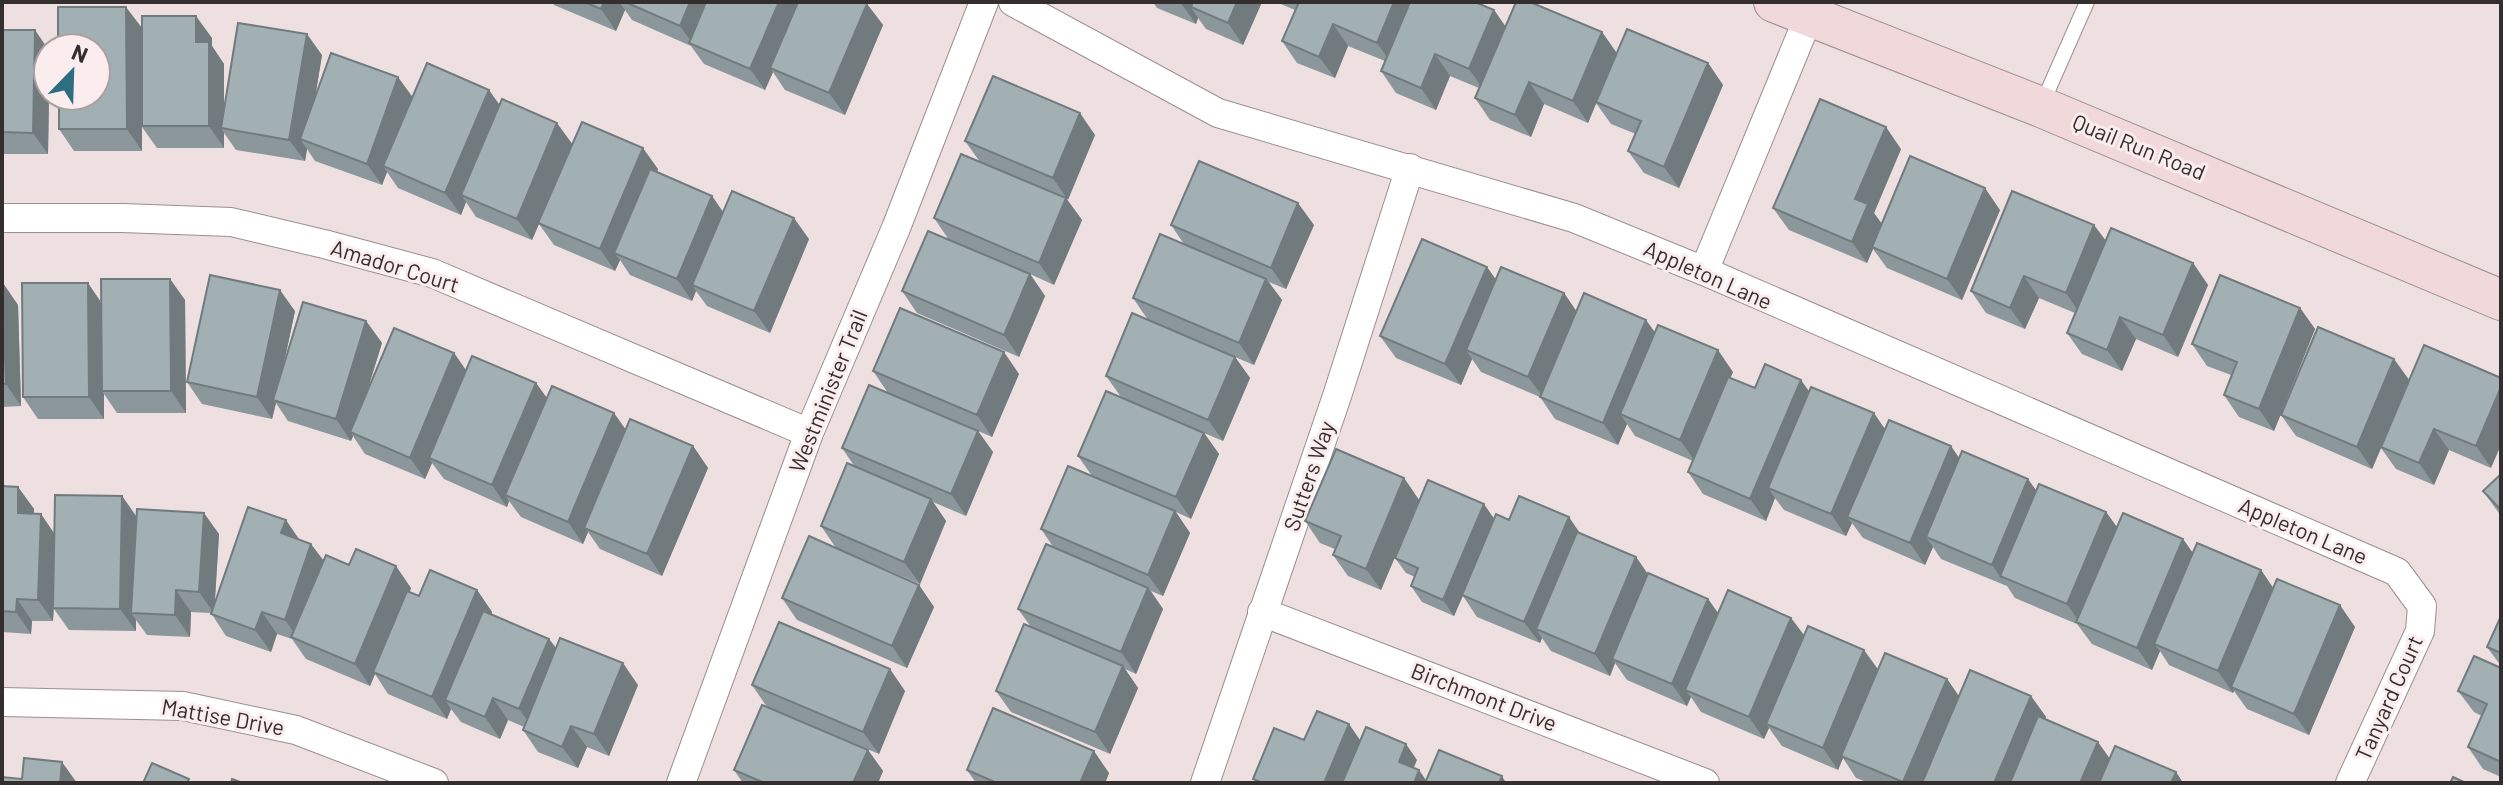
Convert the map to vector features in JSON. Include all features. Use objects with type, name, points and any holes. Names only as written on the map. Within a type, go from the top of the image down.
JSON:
[{"type":"street","name":"Westminister Trail","points":[[681,783],[809,433],[896,228],[984,2]]},
{"type":"street","name":"Appleton Lane","points":[[1013,2],[1218,113],[1574,218],[1704,271],[2397,572]]},
{"type":"street","name":"Quail Run Road","points":[[1791,9],[2041,107],[2501,300]]},
{"type":"street","points":[[1704,271],[1791,9]]},
{"type":"street","name":"Sutters Way","points":[[1205,783],[1337,396],[1410,168]]},
{"type":"street","name":"Amador Court","points":[[2,218],[231,222],[432,273],[809,433]]},
{"type":"street","name":"Tanyard Court","points":[[2350,783],[2420,631],[2422,606],[2397,572]]},
{"type":"street","name":"Birchmont Drive","points":[[1262,612],[1705,783]]},
{"type":"street","name":"Mattise Drive","points":[[2,702],[183,706],[296,730],[434,783]]},
{"type":"lane","points":[[2041,107],[2087,2]]},
{"type":"building","points":[[584,2],[604,2],[601,9]]},
{"type":"building","points":[[625,2],[690,2],[680,26]]},
{"type":"building","points":[[706,2],[779,2],[750,69],[689,43]]},
{"type":"building","points":[[798,2],[867,4],[829,93],[770,68]]},
{"type":"building","points":[[1193,2],[1237,2],[1228,23],[1191,7]]},
{"type":"building","points":[[1299,2],[1394,2],[1377,43],[1333,24],[1319,57],[1282,41]]},
{"type":"building","points":[[1410,2],[1475,2],[1494,10],[1469,69],[1435,54],[1421,88],[1381,71]]},
{"type":"building","points":[[1516,2],[1530,2],[1602,32],[1573,101],[1529,82],[1515,115],[1475,98]]},
{"type":"building","points":[[58,7],[126,7],[127,129],[59,129],[59,112],[112,112],[112,32],[58,32]]},
{"type":"building","points":[[142,16],[196,16],[196,42],[209,42],[209,126],[142,126]]},
{"type":"building","points":[[238,23],[307,34],[289,140],[221,128]]},
{"type":"building","points":[[1627,29],[1708,63],[1664,167],[1628,151],[1641,121],[1596,102]]},
{"type":"building","points":[[2,30],[35,30],[32,32],[33,133],[2,132]]},
{"type":"building","points":[[331,53],[398,77],[367,164],[300,139]]},
{"type":"building","points":[[427,63],[489,90],[445,193],[383,166]]},
{"type":"building","points":[[993,76],[1080,113],[1053,178],[965,141]]},
{"type":"building","points":[[502,99],[557,123],[517,219],[461,195]]},
{"type":"building","points":[[1820,99],[1886,127],[1855,199],[1868,204],[1852,242],[1773,208]]},
{"type":"building","points":[[582,122],[643,148],[600,249],[538,223]]},
{"type":"building","points":[[961,154],[1066,198],[1039,263],[934,218]]},
{"type":"building","points":[[1910,156],[1985,188],[1947,279],[1872,247]]},
{"type":"building","points":[[1199,161],[1298,203],[1271,268],[1171,225]]},
{"type":"building","points":[[650,169],[712,196],[677,279],[614,253]]},
{"type":"building","points":[[732,191],[794,218],[754,311],[692,285]]},
{"type":"building","points":[[2012,191],[2094,225],[2066,293],[2024,276],[2010,308],[1971,291]]},
{"type":"building","points":[[2111,228],[2193,263],[2163,335],[2120,317],[2107,350],[2067,333]]},
{"type":"building","points":[[928,231],[1030,274],[1004,335],[902,291]]},
{"type":"building","points":[[1160,234],[1266,279],[1239,343],[1133,298]]},
{"type":"building","points":[[1422,239],[1487,267],[1445,364],[1380,336]]},
{"type":"building","points":[[1501,267],[1564,293],[1528,377],[1466,350]]},
{"type":"building","points":[[210,275],[280,290],[257,397],[187,382]]},
{"type":"building","points":[[2220,275],[2300,308],[2259,409],[2224,395],[2237,362],[2192,344]]},
{"type":"building","points":[[101,279],[170,279],[171,391],[102,391]]},
{"type":"building","points":[[2,283],[6,384],[2,384]]},
{"type":"building","points":[[22,283],[88,283],[89,397],[23,397]]},
{"type":"building","points":[[1584,293],[1646,320],[1603,423],[1540,397]]},
{"type":"building","points":[[303,302],[366,321],[336,419],[273,400]]},
{"type":"building","points":[[900,308],[1004,352],[977,415],[873,371]]},
{"type":"building","points":[[1132,313],[1235,357],[1208,420],[1106,376]]},
{"type":"building","points":[[1658,325],[1718,350],[1680,440],[1620,414]]},
{"type":"building","points":[[2318,327],[2394,359],[2357,447],[2281,415]]},
{"type":"building","points":[[394,328],[454,353],[410,458],[350,432]]},
{"type":"building","points":[[2424,345],[2501,378],[2501,387],[2476,446],[2434,429],[2419,463],[2381,447]]},
{"type":"building","points":[[472,356],[536,383],[492,485],[429,458]]},
{"type":"building","points":[[1765,364],[1801,380],[1750,499],[1688,472],[1728,377],[1755,388]]},
{"type":"building","points":[[869,385],[978,431],[951,494],[842,448]]},
{"type":"building","points":[[552,386],[614,413],[568,522],[505,495]]},
{"type":"building","points":[[1811,387],[1874,413],[1831,514],[1768,488]]},
{"type":"building","points":[[1106,391],[1204,433],[1176,497],[1078,456]]},
{"type":"building","points":[[630,419],[693,446],[647,554],[584,528]]},
{"type":"building","points":[[1889,420],[1951,446],[1910,543],[1847,517]]},
{"type":"building","points":[[1336,449],[1404,478],[1366,569],[1333,555],[1341,536],[1305,521]]},
{"type":"building","points":[[1962,451],[2028,479],[1992,565],[1926,537]]},
{"type":"building","points":[[847,463],[931,499],[904,562],[821,526]]},
{"type":"building","points":[[1068,466],[1175,511],[1148,575],[1041,529]]},
{"type":"building","points":[[2501,474],[2501,510],[2483,491]]},
{"type":"building","points":[[1428,480],[1484,504],[1443,600],[1411,586],[1418,568],[1395,558]]},
{"type":"building","points":[[2039,484],[2106,512],[2067,604],[2000,576]]},
{"type":"building","points":[[2,486],[18,487],[18,513],[41,514],[38,600],[17,599],[16,612],[2,611]]},
{"type":"building","points":[[55,495],[122,496],[120,609],[53,608]]},
{"type":"building","points":[[1519,496],[1569,517],[1524,622],[1462,595],[1496,514],[1509,520]]},
{"type":"building","points":[[248,507],[286,520],[281,533],[311,544],[285,620],[262,612],[255,630],[211,614]]},
{"type":"building","points":[[137,509],[204,513],[199,592],[176,590],[175,615],[131,613]]},
{"type":"building","points":[[2123,513],[2183,539],[2137,648],[2076,622]]},
{"type":"building","points":[[1577,532],[1636,557],[1595,654],[1536,629]]},
{"type":"building","points":[[809,536],[919,585],[892,646],[782,598]]},
{"type":"building","points":[[2197,543],[2261,570],[2218,671],[2154,644]]},
{"type":"building","points":[[1046,544],[1148,588],[1121,652],[1018,609]]},
{"type":"building","points":[[356,549],[396,566],[355,664],[291,637],[326,555],[349,565]]},
{"type":"building","points":[[430,570],[477,590],[432,697],[373,672],[407,591],[419,596]]},
{"type":"building","points":[[1648,573],[1708,599],[1672,684],[1612,659]]},
{"type":"building","points":[[2277,579],[2340,605],[2294,714],[2231,687]]},
{"type":"building","points":[[1728,590],[1791,618],[1749,717],[1685,690]]},
{"type":"building","points":[[483,611],[549,639],[519,709],[493,698],[485,717],[445,700]]},
{"type":"building","points":[[2501,616],[2501,653],[2487,647]]},
{"type":"building","points":[[779,622],[890,669],[863,732],[752,685]]},
{"type":"building","points":[[1024,624],[1123,666],[1095,732],[996,691]]},
{"type":"building","points":[[1808,626],[1864,650],[1823,748],[1766,724]]},
{"type":"building","points":[[560,638],[623,663],[594,734],[571,726],[562,747],[523,730]]},
{"type":"building","points":[[1885,653],[1947,679],[1903,782],[1841,756]]},
{"type":"building","points":[[2474,656],[2501,668],[2501,762],[2468,747],[2487,704],[2458,691]]},
{"type":"building","points":[[1970,670],[2031,696],[1994,783],[1922,783]]},
{"type":"building","points":[[762,705],[868,750],[853,783],[765,783],[734,770]]},
{"type":"building","points":[[993,708],[1094,751],[1080,783],[997,783],[967,770]]},
{"type":"building","points":[[1317,711],[1349,724],[1324,783],[1263,783],[1253,779],[1274,728],[1304,740]]},
{"type":"building","points":[[2038,716],[2098,742],[2080,783],[2010,783]]},
{"type":"building","points":[[1366,727],[1406,744],[1399,762],[1419,770],[1414,783],[1342,783]]},
{"type":"building","points":[[2115,746],[2176,772],[2171,783],[2099,783]]},
{"type":"building","points":[[1439,750],[1502,776],[1499,783],[1425,783]]},
{"type":"building","points":[[24,758],[62,762],[60,783],[2,783],[2,777],[22,779]]},
{"type":"building","points":[[152,763],[189,779],[187,783],[143,783]]},
{"type":"building","points":[[2453,777],[2466,783],[2450,783]]}]
